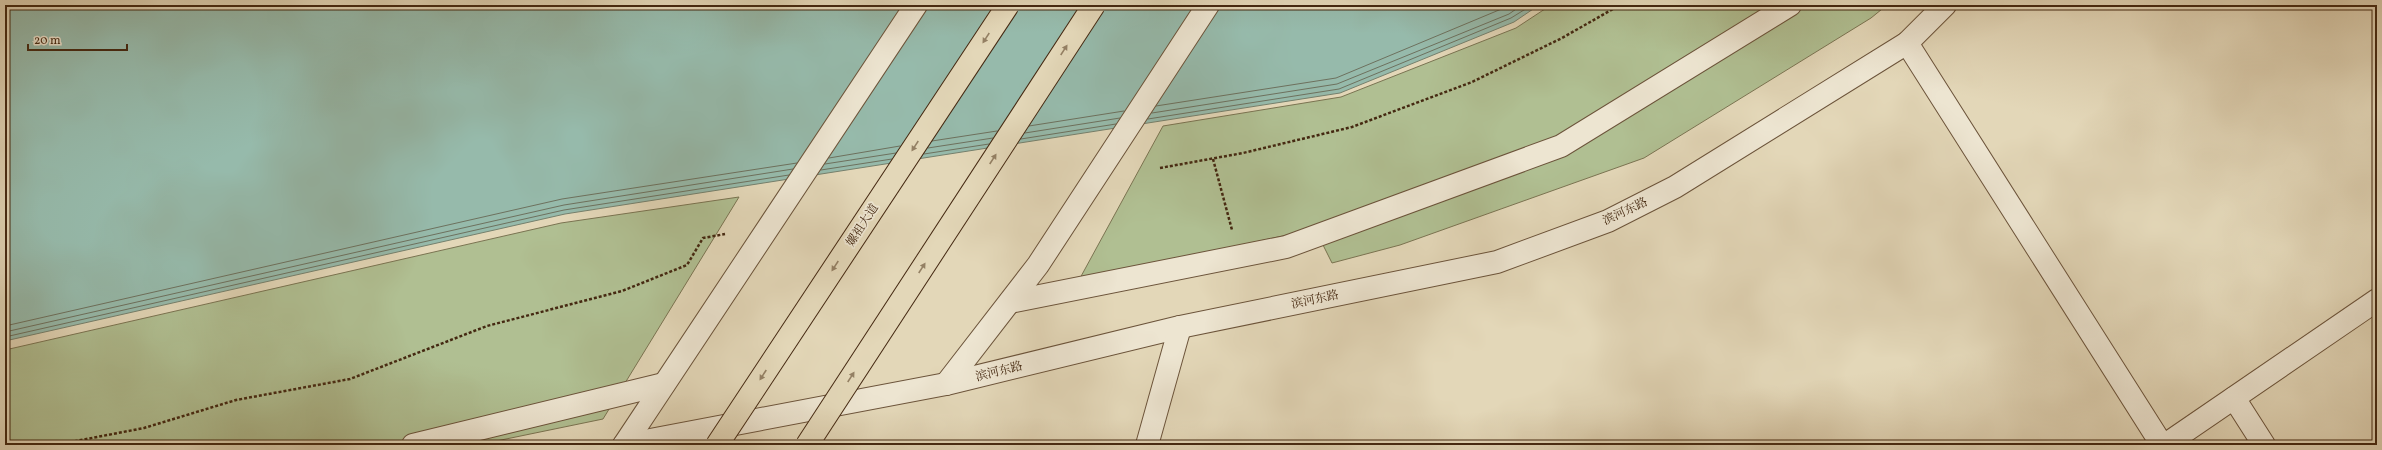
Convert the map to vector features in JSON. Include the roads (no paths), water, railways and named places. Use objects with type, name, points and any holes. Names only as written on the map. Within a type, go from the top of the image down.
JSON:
[{"type":"highway","name":"嫘祖大道","points":[[717,445],[1008,5]]},
{"type":"highway","points":[[807,445],[1094,5]]},
{"type":"street","points":[[624,445],[916,5]]},
{"type":"street","points":[[946,384],[1038,265],[1208,5]]},
{"type":"street","points":[[1010,302],[1286,247],[1561,146],[1790,5]]},
{"type":"street","name":"滨河东路","points":[[624,445],[946,384],[1180,327],[1497,262],[1608,220],[1676,187],[1907,43],[1945,5]]},
{"type":"street","points":[[1907,43],[2164,445],[2377,300]]},
{"type":"street","points":[[1147,445],[1180,327]]},
{"type":"street","points":[[413,445],[664,384]]},
{"type":"street","points":[[2234,398],[2264,445]]},
{"type":"water","points":[[5,5],[1539,5],[1514,22],[1340,93],[565,214],[5,341]]}]
